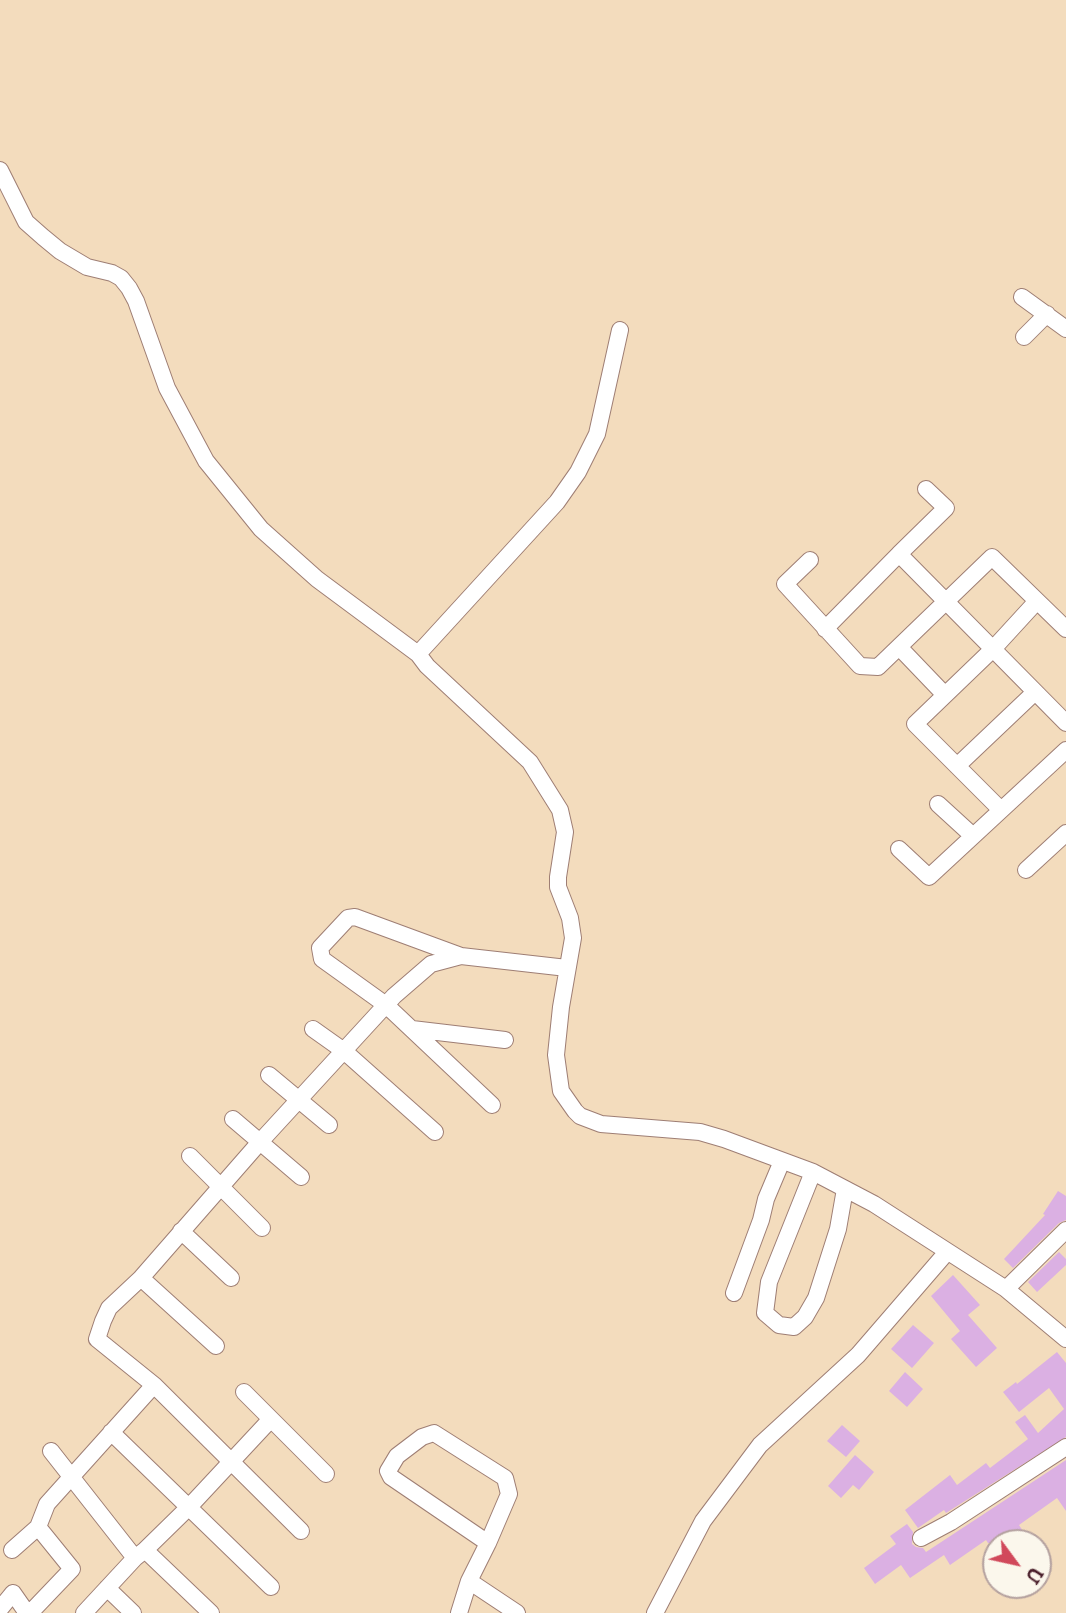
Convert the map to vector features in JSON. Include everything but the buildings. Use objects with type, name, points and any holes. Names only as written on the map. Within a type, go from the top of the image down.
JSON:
[{"type":"street","points":[[0,170],[26,222],[34,230],[60,251],[87,267],[112,273],[121,278],[129,288],[167,388],[206,461],[261,529],[317,579],[418,654],[427,666],[530,762],[560,810],[565,832],[558,887],[570,918],[573,938],[556,1055],[561,1091],[580,1116],[601,1124],[700,1132],[813,1172],[874,1204],[1006,1289],[1066,1339]]},
{"type":"street","points":[[1023,297],[1066,329]]},
{"type":"street","points":[[1024,337],[1047,314]]},
{"type":"street","points":[[418,654],[557,502],[578,471],[597,434],[620,330]]},
{"type":"street","points":[[825,629],[946,508],[926,489]]},
{"type":"street","points":[[899,554],[1066,723]]},
{"type":"street","points":[[810,560],[785,584],[860,666],[878,667],[992,558],[1066,629]]},
{"type":"street","points":[[1000,809],[915,724],[993,649],[1037,601]]},
{"type":"street","points":[[899,647],[945,695]]},
{"type":"street","points":[[957,766],[1035,692]]},
{"type":"street","points":[[899,849],[929,877],[1000,809],[1064,755]]},
{"type":"street","points":[[938,804],[972,836]]},
{"type":"street","points":[[1026,870],[1066,833]]},
{"type":"street","points":[[492,1105],[386,1005],[322,959],[320,948],[348,918],[355,917],[461,956],[567,968]]},
{"type":"street","points":[[301,1531],[154,1385],[97,1339],[109,1308],[141,1278],[220,1186],[386,1005],[431,964],[461,956]]},
{"type":"street","points":[[313,1029],[344,1051],[435,1132]]},
{"type":"street","points":[[412,1029],[505,1040]]},
{"type":"street","points":[[269,1075],[329,1125]]},
{"type":"street","points":[[233,1119],[301,1177]]},
{"type":"street","points":[[190,1156],[262,1228]]},
{"type":"street","points":[[734,1293],[782,1161]]},
{"type":"street","points":[[813,1172],[769,1282],[765,1313],[779,1325],[794,1327],[805,1317],[816,1298],[838,1229],[845,1189]]},
{"type":"street","points":[[1006,1289],[1066,1230]]},
{"type":"street","points":[[181,1231],[231,1278]]},
{"type":"street","points":[[655,1613],[703,1521],[760,1445],[858,1356],[947,1251]]},
{"type":"street","points":[[141,1278],[216,1346]]},
{"type":"street","points":[[12,1550],[38,1527],[47,1504],[154,1385]]},
{"type":"street","points":[[244,1392],[326,1474]]},
{"type":"street","points":[[84,1613],[271,1419]]},
{"type":"street","points":[[111,1433],[271,1587]]},
{"type":"street","points":[[459,1613],[469,1581],[488,1543],[509,1494],[505,1478],[434,1433],[422,1437],[397,1456],[388,1471],[391,1477],[488,1543]]},
{"type":"street","points":[[921,1538],[960,1517],[1066,1447]]},
{"type":"street","points":[[51,1451],[140,1554],[211,1613]]},
{"type":"street","points":[[0,1609],[13,1593],[29,1613],[72,1569],[38,1527]]},
{"type":"street","points":[[469,1581],[517,1613]]},
{"type":"street","points":[[107,1588],[133,1613]]}]
